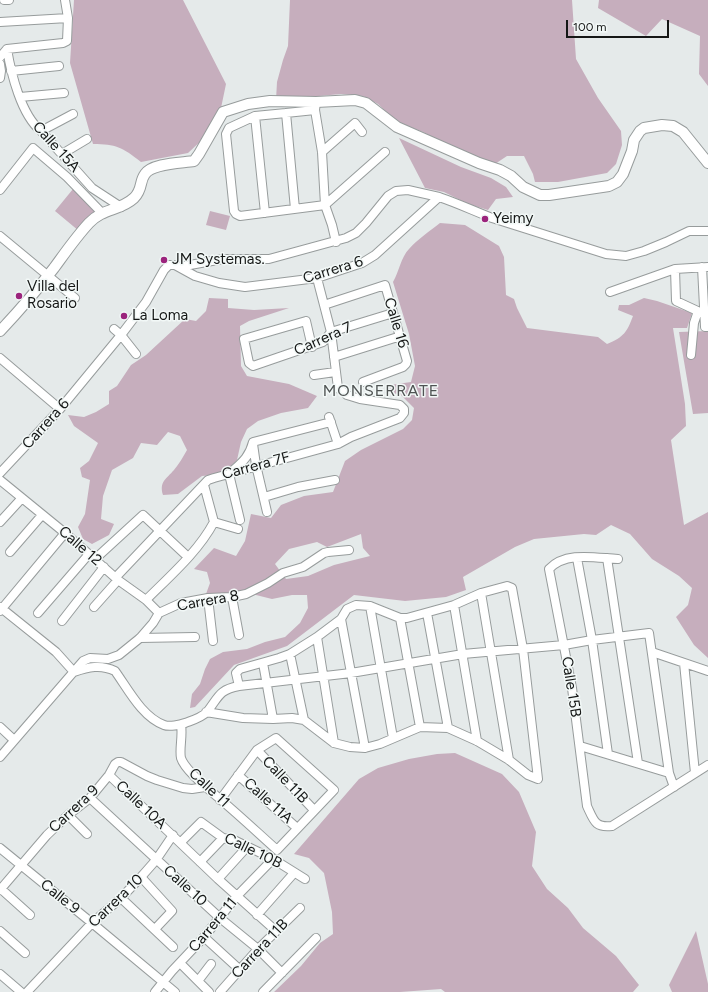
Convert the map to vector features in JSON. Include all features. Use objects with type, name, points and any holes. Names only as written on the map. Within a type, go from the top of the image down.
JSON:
[{"type":"street","points":[[4,0],[9,0]]},
{"type":"street","points":[[0,57],[7,49],[63,43],[67,41],[68,18],[65,0]]},
{"type":"street","points":[[0,22],[68,18]]},
{"type":"street","name":"Calle 15A","points":[[7,49],[11,71],[20,97],[29,117],[36,127],[92,188],[120,207]]},
{"type":"street","points":[[0,64],[0,78]]},
{"type":"street","points":[[11,71],[59,66]]},
{"type":"street","points":[[20,97],[64,94]]},
{"type":"street","points":[[384,152],[325,205],[240,216],[234,211],[226,134],[229,128],[255,116],[286,114],[316,106],[355,100],[366,103],[397,127],[479,164],[500,170],[511,176],[523,187],[540,195],[609,186],[617,182],[623,174],[632,151],[634,140],[644,128],[662,125],[672,126],[683,132],[708,163]]},
{"type":"street","points":[[0,331],[48,276],[90,222],[102,213],[120,207],[133,198],[140,190],[144,174],[148,170],[166,165],[194,161],[223,112],[248,104],[270,101],[316,106]]},
{"type":"street","points":[[316,106],[322,152],[325,205],[336,242]]},
{"type":"street","points":[[41,131],[73,114]]},
{"type":"street","points":[[286,114],[295,209]]},
{"type":"street","points":[[255,116],[265,213]]},
{"type":"street","points":[[322,152],[355,124],[362,132]]},
{"type":"street","points":[[62,154],[87,139]]},
{"type":"street","points":[[0,190],[33,148],[67,176],[102,213]]},
{"type":"street","points":[[180,267],[223,258],[269,259],[336,242],[356,233],[388,196],[396,191],[408,190],[439,197],[464,205],[476,212],[492,218],[606,254],[626,256],[644,251],[689,231],[708,231]]},
{"type":"street","name":"Carrera 6","points":[[0,473],[60,410],[121,335],[146,302],[164,270],[169,265],[175,265],[195,276],[219,283],[245,287],[317,278],[362,263],[375,255],[439,197]]},
{"type":"street","points":[[0,236],[74,298]]},
{"type":"street","points":[[610,292],[675,269],[705,267],[701,313],[706,327]]},
{"type":"street","points":[[675,269],[676,301],[701,313]]},
{"type":"street","points":[[314,375],[335,372],[331,332],[317,278]]},
{"type":"street","name":"Calle 16","points":[[324,304],[385,285],[407,361],[403,368],[363,382]]},
{"type":"street","name":"Carrera 7","points":[[312,347],[306,321],[244,339],[250,363],[253,366],[312,347],[323,342],[331,332],[393,313]]},
{"type":"street","points":[[691,355],[694,323],[701,313]]},
{"type":"street","points":[[114,329],[121,335],[136,354]]},
{"type":"street","points":[[334,357],[401,336]]},
{"type":"street","points":[[0,358],[60,410]]},
{"type":"street","name":"Carrera 7F","points":[[94,607],[117,579],[208,480],[256,465],[338,444],[351,437],[400,418],[404,413],[404,409],[400,405],[360,399],[347,395],[338,388],[335,372]]},
{"type":"street","points":[[253,442],[330,419],[338,444]]},
{"type":"street","points":[[253,442],[256,465],[267,512]]},
{"type":"street","points":[[240,520],[229,474],[246,459],[253,442]]},
{"type":"street","name":"Calle 12","points":[[0,480],[65,533],[117,579],[146,600],[159,613]]},
{"type":"street","points":[[264,497],[298,487],[335,480]]},
{"type":"street","points":[[146,600],[188,557],[207,534],[214,522],[204,486]]},
{"type":"street","points":[[0,522],[22,498]]},
{"type":"street","points":[[10,552],[42,515]]},
{"type":"street","points":[[38,613],[92,557],[143,515],[188,557]]},
{"type":"street","points":[[214,522],[238,529]]},
{"type":"street","points":[[65,533],[1,609],[56,652],[74,672],[99,666],[108,667],[115,671],[144,712],[150,718],[165,726],[181,724],[199,718],[206,712],[219,694],[230,688],[239,686],[296,680],[463,654],[564,645],[619,636],[649,633],[669,773],[674,786],[708,765]]},
{"type":"street","name":"Carrera 8","points":[[0,757],[83,661],[86,659],[108,659],[130,647],[154,623],[159,613],[181,603],[208,598],[232,597],[246,594],[268,584],[283,573],[304,567],[324,553],[349,550]]},
{"type":"street","name":"Calle 15B","points":[[577,558],[569,558],[553,564],[549,569],[564,645],[580,746],[587,806],[597,824],[603,827],[612,826],[674,786]]},
{"type":"street","points":[[608,754],[592,640],[577,558],[618,559]]},
{"type":"street","points":[[607,558],[638,763]]},
{"type":"street","points":[[62,621],[104,567]]},
{"type":"street","points":[[206,712],[243,718],[292,718],[304,720],[334,743],[350,747],[365,748],[420,727],[448,728],[477,741],[509,760],[528,775],[538,780],[523,649],[512,588],[508,586],[481,593],[454,605],[407,618],[400,618],[370,606],[356,605],[347,609],[341,619],[317,637],[290,654],[240,669],[236,673],[239,686]]},
{"type":"street","points":[[481,593],[509,760]]},
{"type":"street","points":[[232,597],[239,635]]},
{"type":"street","points":[[208,598],[213,641]]},
{"type":"street","points":[[454,605],[477,741]]},
{"type":"street","points":[[370,606],[393,738]]},
{"type":"street","points":[[427,613],[448,728]]},
{"type":"street","points":[[400,618],[407,663],[420,727]]},
{"type":"street","points":[[341,619],[365,748]]},
{"type":"street","points":[[140,638],[195,637]]},
{"type":"street","points":[[317,637],[334,743]]},
{"type":"street","points":[[652,652],[708,671]]},
{"type":"street","points":[[290,654],[304,720]]},
{"type":"street","points":[[263,663],[273,719]]},
{"type":"street","points":[[684,663],[696,773]]},
{"type":"street","name":"Calle 11","points":[[181,724],[181,758],[184,764],[205,787],[277,850],[297,828]]},
{"type":"street","points":[[0,727],[14,740]]},
{"type":"street","points":[[220,800],[257,750],[276,738],[334,790],[297,828]]},
{"type":"street","points":[[580,746],[669,773]]},
{"type":"street","name":"Calle 11B","points":[[257,750],[314,810]]},
{"type":"street","name":"Carrera 9","points":[[0,889],[47,835],[68,815],[90,798],[118,762],[121,762],[147,776],[184,788],[192,789],[205,787]]},
{"type":"street","name":"Calle 10A","points":[[109,775],[173,835]]},
{"type":"street","name":"Calle 11A","points":[[238,775],[297,828]]},
{"type":"street","name":"Calle 10","points":[[90,798],[220,918],[258,949],[282,973]]},
{"type":"street","points":[[68,815],[87,834]]},
{"type":"street","name":"Calle 10B","points":[[181,842],[202,822],[223,838],[248,847],[273,859],[305,879]]},
{"type":"street","points":[[173,835],[218,879],[276,931]]},
{"type":"street","name":"Carrera 10","points":[[27,992],[92,922],[121,898],[141,878],[156,860],[173,835]]},
{"type":"street","points":[[200,862],[223,838]]},
{"type":"street","points":[[218,879],[248,847]]},
{"type":"street","name":"Calle 9","points":[[0,848],[92,922],[175,992]]},
{"type":"street","name":"Carrera 11","points":[[155,992],[204,937],[237,896],[273,859]]},
{"type":"street","name":"Carrera 11","points":[[257,915],[294,873]]},
{"type":"street","points":[[141,878],[172,911],[155,929]]},
{"type":"street","points":[[0,889],[30,915]]},
{"type":"street","points":[[121,898],[173,947]]},
{"type":"street","name":"Carrera 11B","points":[[220,992],[258,949],[300,908]]},
{"type":"street","points":[[0,931],[25,953]]},
{"type":"street","points":[[204,937],[239,969]]},
{"type":"street","points":[[263,992],[316,938]]},
{"type":"street","points":[[180,963],[209,992]]},
{"type":"street","points":[[198,981],[211,964]]},
{"type":"street","points":[[0,974],[21,992]]},
{"type":"shaded area","points":[[74,0],[183,0],[226,84],[221,108],[203,139],[188,153],[141,162],[118,147],[93,144],[70,63]]},
{"type":"shaded area","points":[[290,0],[572,0],[576,59],[598,98],[621,131],[622,145],[616,164],[607,173],[558,182],[535,182],[533,174],[524,156],[507,156],[495,164],[447,145],[423,132],[397,122],[378,104],[363,96],[341,94],[276,100],[277,82],[288,46]]},
{"type":"shaded area","points":[[599,0],[708,0],[708,86],[699,74],[700,36],[662,19],[646,36],[598,8]]},
{"type":"shaded area","points":[[399,138],[461,167],[491,178],[506,187],[513,197],[496,199],[488,210],[468,204],[444,192],[425,188]]},
{"type":"shaded area","points":[[73,189],[97,211],[79,231],[55,211]]},
{"type":"shaded area","points":[[210,211],[230,216],[226,230],[206,225]]},
{"type":"shaded area","points":[[440,223],[465,225],[499,246],[504,257],[506,295],[514,299],[527,328],[598,337],[607,344],[617,339],[624,333],[633,316],[618,310],[619,305],[629,305],[644,298],[692,313],[687,328],[673,328],[685,404],[686,426],[671,440],[684,525],[708,512],[708,658],[694,645],[676,617],[688,605],[692,588],[679,576],[652,559],[630,534],[611,525],[596,535],[584,534],[534,539],[515,547],[463,577],[466,590],[446,597],[405,601],[354,595],[287,646],[234,665],[195,707],[190,708],[192,694],[200,684],[210,659],[223,652],[247,649],[265,642],[285,637],[300,623],[308,608],[307,595],[292,595],[272,599],[248,593],[206,594],[210,583],[207,572],[194,569],[214,548],[236,556],[245,541],[251,514],[271,518],[281,505],[304,496],[333,492],[345,461],[361,450],[403,429],[412,420],[414,408],[400,394],[385,393],[390,385],[411,382],[415,366],[409,334],[393,282],[406,252]],"holes":[[[361,534],[363,548],[370,556],[334,565],[308,576],[286,579],[275,564],[289,549],[317,542],[327,547]]]},
{"type":"shaded area","points":[[209,298],[228,299],[228,308],[254,310],[289,308],[249,321],[240,326],[241,366],[247,376],[289,384],[317,396],[308,408],[281,413],[258,421],[247,429],[241,442],[237,460],[226,471],[213,475],[202,476],[178,494],[163,495],[162,487],[164,481],[176,468],[187,450],[180,436],[168,432],[157,445],[141,443],[133,458],[112,470],[103,496],[101,519],[114,524],[109,535],[92,544],[83,539],[78,527],[85,514],[90,480],[82,477],[80,468],[89,461],[98,443],[74,426],[68,415],[84,417],[109,404],[109,391],[117,386],[131,365],[146,355],[185,319],[196,321],[206,311]]},
{"type":"shaded area","points":[[708,331],[708,413],[693,414],[679,332]]},
{"type":"shaded area","points":[[455,753],[502,774],[519,792],[536,832],[532,866],[547,889],[568,908],[583,928],[616,956],[639,985],[633,992],[445,992],[441,989],[400,992],[274,992],[301,966],[320,943],[333,934],[332,912],[324,873],[309,858],[294,854],[359,779],[378,768],[409,759],[437,754]]},
{"type":"shaded area","points":[[696,931],[708,984],[708,992],[672,992],[669,985]]},
{"type":"place","name":"Yeimy","points":[[485,219]]},
{"type":"place","name":"JM Systemas.","points":[[164,260]]},
{"type":"place","name":"Villa del Rosario","points":[[19,296]]},
{"type":"place","name":"La Loma","points":[[124,316]]},
{"type":"district","name":"MONSERRATE","points":[[381,391]]}]
